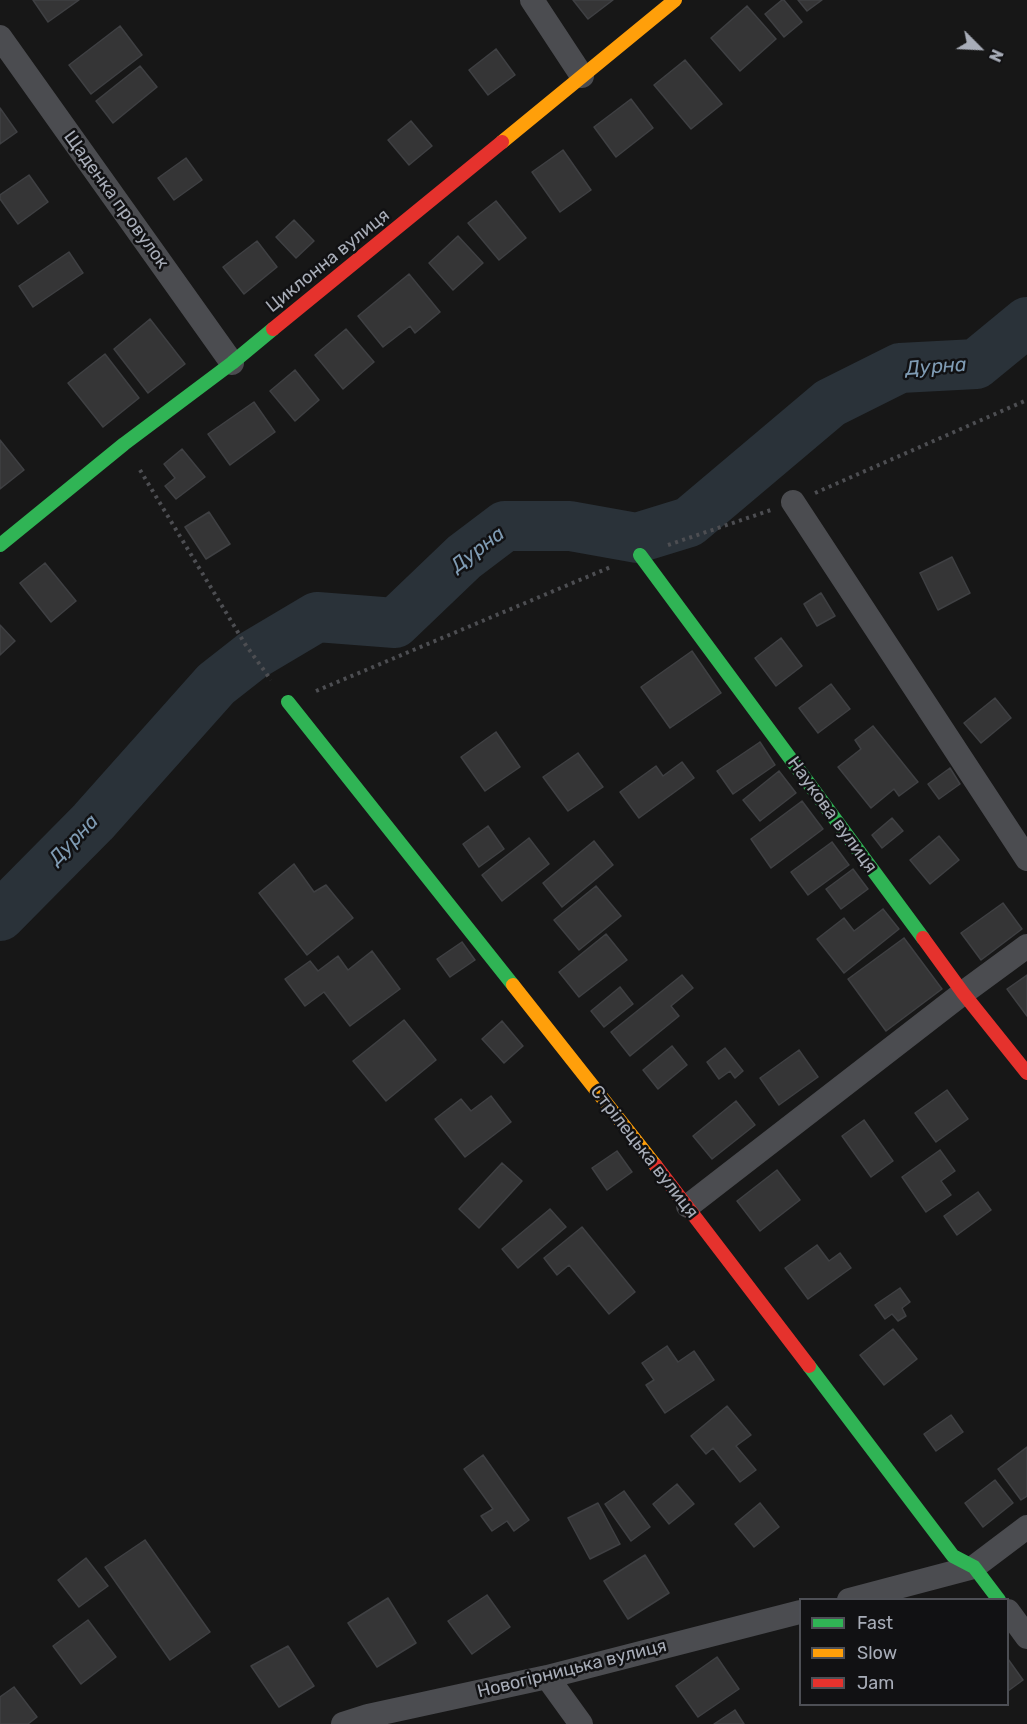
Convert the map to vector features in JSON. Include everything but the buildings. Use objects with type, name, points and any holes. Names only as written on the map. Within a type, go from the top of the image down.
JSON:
[{"type":"street","points":[[532,0],[582,76]]},
{"type":"street","name":"Циклонна вулиця","points":[[0,545],[124,444],[232,363],[675,0]]},
{"type":"street","name":"Щаденка провулок","points":[[0,38],[232,363]]},
{"type":"street","points":[[793,502],[1027,859]]},
{"type":"street","name":"Наукова вулиця","points":[[640,555],[963,993],[1027,1073]]},
{"type":"street","name":"Стрілецька вулиця","points":[[288,702],[688,1206],[953,1556],[974,1567],[998,1598]]},
{"type":"street","points":[[688,1206],[1027,946]]},
{"type":"street","points":[[853,1598],[974,1567],[1027,1527]]},
{"type":"street","points":[[1009,1612],[1027,1636]]},
{"type":"street","name":"Новогірницька вулиця","points":[[343,1724],[368,1716],[547,1677],[799,1613]]},
{"type":"street","points":[[547,1677],[581,1724]]},
{"type":"path","points":[[124,444],[245,644],[262,667]]},
{"type":"waterway","name":"Дурна","points":[[0,916],[93,822],[216,684],[253,655],[317,617],[395,623],[464,557],[505,526],[570,526],[637,538],[689,522],[830,403],[900,368],[976,364],[1027,322]]},
{"type":"traffic: fast","points":[[0,545],[124,444],[232,363],[273,329]]},
{"type":"traffic: fast","points":[[640,555],[923,938]]},
{"type":"traffic: fast","points":[[288,702],[513,985]]},
{"type":"traffic: fast","points":[[809,1366],[953,1556],[974,1567],[997,1598]]},
{"type":"traffic: slow","points":[[502,142],[675,0]]},
{"type":"traffic: slow","points":[[513,985],[656,1166]]},
{"type":"traffic: jam","points":[[273,329],[502,142]]},
{"type":"traffic: jam","points":[[923,938],[963,993],[1027,1073]]},
{"type":"traffic: jam","points":[[656,1166],[809,1366]]}]
